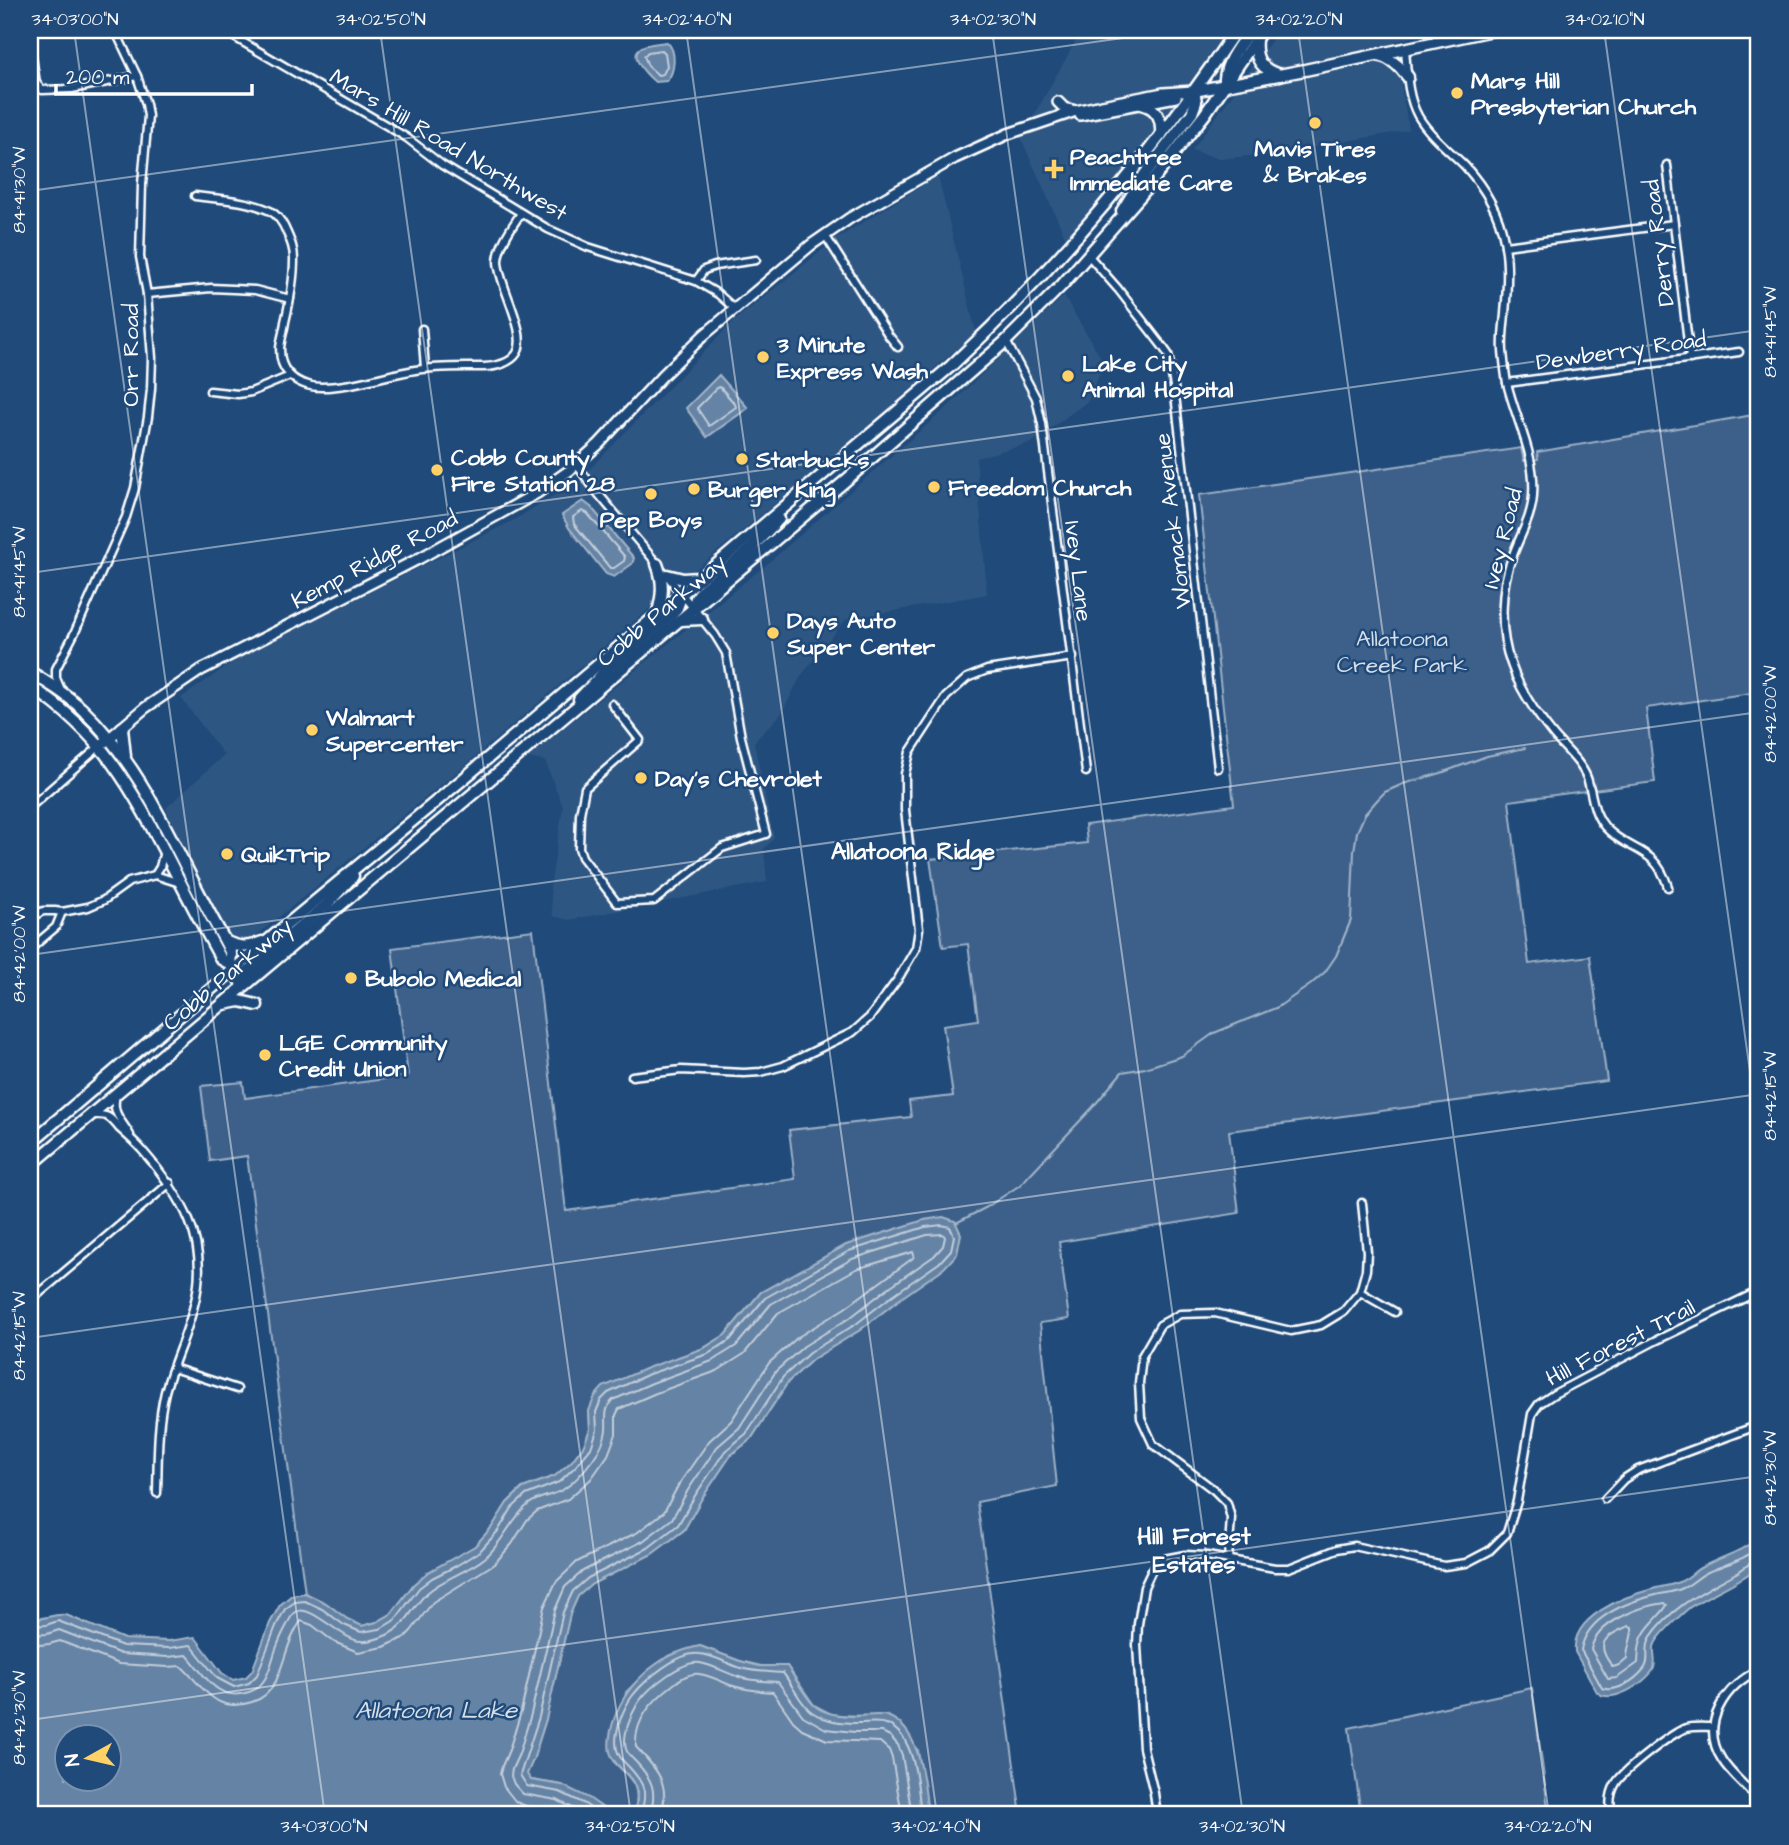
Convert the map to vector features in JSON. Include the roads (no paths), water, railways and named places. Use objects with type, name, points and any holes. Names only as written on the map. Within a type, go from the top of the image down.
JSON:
[{"type":"main road","name":"Cobb Parkway","points":[[30,1166],[220,1006],[237,975],[278,932],[792,502],[978,341],[1091,222],[1161,137],[1236,30]]},
{"type":"main road","points":[[1225,86],[1228,65],[1250,30]]},
{"type":"main road","points":[[1116,225],[1145,174],[1192,113],[1196,102],[1194,91],[1493,30]]},
{"type":"main road","name":"Cobb Parkway","points":[[30,1143],[237,975],[574,709],[916,421],[1006,341],[1089,256],[1167,164],[1225,86],[1259,34]]},
{"type":"main road","points":[[1259,34],[1255,50],[1258,61],[1268,70],[1281,75]]},
{"type":"main road","points":[[1378,55],[1395,63],[1408,77]]},
{"type":"main road","points":[[1141,104],[1149,106],[1157,113],[1161,122],[1161,137]]},
{"type":"main road","points":[[693,608],[702,590],[752,547],[792,502]]},
{"type":"main road","points":[[656,616],[663,590],[657,564]]},
{"type":"main road","points":[[667,575],[688,580],[703,577]]},
{"type":"main road","points":[[574,709],[581,695],[603,673],[671,615],[682,594]]},
{"type":"main road","points":[[680,620],[702,619]]},
{"type":"main road","points":[[43,673],[84,711],[128,763]]},
{"type":"main road","points":[[30,686],[65,712],[100,746],[122,775],[142,807],[221,960],[237,975]]},
{"type":"main road","points":[[122,728],[124,753],[128,763],[225,941],[237,975]]},
{"type":"main road","points":[[237,975],[327,904],[349,881],[359,865]]},
{"type":"main road","points":[[225,941],[240,947],[250,947],[278,932]]},
{"type":"main road","points":[[220,1006],[240,1001],[257,1005]]},
{"type":"street","name":"Orr Road","points":[[43,673],[75,632],[126,517],[135,488],[151,389],[152,358],[147,294],[140,257],[142,184],[148,116],[137,76],[115,30]]},
{"type":"street","name":"Mars Hill Road Northwest","points":[[222,30],[398,133],[442,165],[548,229],[588,247],[696,281],[718,294],[735,309]]},
{"type":"street","points":[[30,43],[36,83],[42,90],[72,89],[137,76]]},
{"type":"street","name":"Ivey Road","points":[[1405,49],[1413,102],[1420,118],[1478,182],[1496,213],[1505,246],[1507,269],[1503,336],[1507,383],[1534,474],[1529,516],[1512,557],[1504,594],[1503,635],[1509,661],[1520,687],[1540,718],[1587,777],[1593,807],[1604,825],[1652,857],[1659,865],[1668,887]]},
{"type":"street","points":[[1061,117],[1092,114],[1194,91]]},
{"type":"street","points":[[735,309],[825,235],[850,218],[968,151],[1076,111],[1163,93],[1194,91]]},
{"type":"street","points":[[1058,102],[1065,108],[1076,111]]},
{"type":"street","name":"Derry Road","points":[[1667,165],[1690,359]]},
{"type":"street","points":[[195,196],[252,204],[277,215],[284,225],[293,249],[292,287],[280,349],[282,362],[286,371],[296,381],[318,387],[345,385],[425,368],[489,367],[500,365],[516,356],[519,336],[498,258],[502,244],[521,214]]},
{"type":"street","points":[[1505,246],[1674,224]]},
{"type":"street","points":[[825,235],[898,347]]},
{"type":"street","name":"Womack Avenue","points":[[1089,256],[1168,354],[1174,386],[1218,768]]},
{"type":"street","points":[[696,281],[704,270],[715,266],[756,260]]},
{"type":"street","points":[[147,294],[211,288],[255,290],[290,299]]},
{"type":"street","name":"Kemp Ridge Road","points":[[100,746],[145,708],[201,670],[458,538],[537,493],[576,464],[622,420],[663,374],[735,309]]},
{"type":"street","points":[[422,329],[425,368]]},
{"type":"street","name":"Ivey Lane","points":[[1006,341],[1039,407],[1086,772]]},
{"type":"street","name":"Dewberry Road","points":[[1507,383],[1739,352]]},
{"type":"street","points":[[210,391],[238,394],[251,392],[290,376]]},
{"type":"street","points":[[576,464],[723,646],[741,737],[766,834],[722,848],[654,901],[617,903],[579,848],[580,814],[585,788],[640,740],[612,704]]},
{"type":"street","points":[[632,1076],[681,1070],[761,1072],[783,1066],[853,1032],[870,1017],[898,979],[916,948],[919,929],[905,810],[905,774],[910,751],[946,697],[967,678],[987,670],[1073,657]]},
{"type":"street","points":[[43,673],[55,678],[61,692]]},
{"type":"street","points":[[30,807],[100,746]]},
{"type":"street","points":[[155,875],[164,850]]},
{"type":"street","points":[[30,918],[48,910],[62,912],[88,907],[104,900],[129,881],[155,875],[181,884]]},
{"type":"street","points":[[30,949],[56,927],[62,912]]},
{"type":"street","points":[[117,1092],[114,1109],[131,1137],[170,1183],[192,1226],[199,1271],[195,1304],[165,1390],[159,1423],[157,1493]]},
{"type":"street","points":[[87,1117],[106,1116],[131,1137]]},
{"type":"street","points":[[30,1301],[170,1183]]},
{"type":"street","points":[[1228,1560],[1231,1518],[1227,1503],[1153,1444],[1141,1418],[1139,1383],[1142,1356],[1160,1325],[1180,1314],[1215,1313],[1291,1331],[1321,1325],[1344,1311],[1360,1292],[1366,1270],[1362,1203]]},
{"type":"street","name":"Hill Forest Trail","points":[[1157,1815],[1143,1748],[1137,1645],[1144,1587],[1152,1570],[1164,1559],[1185,1555],[1289,1568],[1337,1549],[1354,1546],[1444,1566],[1466,1563],[1489,1551],[1507,1533],[1517,1501],[1532,1414],[1539,1404],[1631,1353],[1759,1291]]},
{"type":"street","points":[[1360,1292],[1395,1312]]},
{"type":"street","points":[[173,1368],[237,1389]]},
{"type":"street","points":[[1605,1499],[1624,1479],[1638,1470],[1759,1425]]},
{"type":"street","points":[[1759,1670],[1738,1683],[1725,1696],[1716,1712],[1713,1727],[1721,1759],[1759,1801]]},
{"type":"street","points":[[1612,1815],[1610,1807],[1613,1790],[1624,1773],[1680,1731],[1692,1727],[1713,1727]]},
{"type":"water","points":[[667,42],[674,56],[672,72],[667,81],[655,82],[639,64],[637,54],[644,46]]},
{"type":"water","points":[[719,375],[748,408],[707,437],[686,408]]},
{"type":"water","points":[[583,501],[634,558],[632,564],[614,577],[606,574],[569,528],[562,515]]},
{"type":"water","name":"Allatoona Lake","points":[[943,1217],[955,1221],[961,1234],[957,1254],[944,1268],[860,1330],[813,1359],[788,1382],[751,1439],[731,1455],[684,1530],[652,1554],[592,1584],[578,1596],[570,1614],[546,1719],[527,1774],[531,1780],[562,1785],[589,1798],[613,1815],[30,1815],[30,1618],[66,1615],[124,1639],[169,1641],[195,1637],[222,1673],[233,1680],[246,1677],[252,1671],[270,1623],[280,1605],[292,1595],[305,1593],[362,1626],[377,1622],[391,1614],[414,1584],[428,1572],[475,1546],[492,1527],[507,1503],[523,1488],[555,1476],[571,1462],[584,1445],[590,1429],[589,1411],[595,1396],[603,1387],[704,1348],[725,1335],[761,1292],[846,1245],[924,1220]]},
{"type":"water","points":[[1759,1537],[1759,1566],[1689,1608],[1670,1625],[1655,1644],[1654,1667],[1649,1675],[1635,1687],[1618,1694],[1610,1696],[1597,1692],[1575,1652],[1576,1639],[1591,1618],[1628,1597],[1682,1581],[1702,1567],[1738,1551]]},
{"type":"water","points":[[700,1646],[759,1666],[787,1666],[811,1702],[827,1712],[850,1716],[884,1715],[899,1722],[908,1732],[919,1758],[928,1815],[628,1815],[636,1805],[638,1792],[633,1781],[612,1758],[610,1752],[610,1736],[617,1711],[624,1697],[644,1674],[670,1656]]},
{"type":"waterway","points":[[956,1223],[1020,1185],[1122,1072],[1182,1056],[1214,1033],[1278,1007],[1325,972],[1336,956],[1351,920],[1357,832],[1365,814],[1385,792],[1487,756],[1525,748]]},
{"type":"place","name":"Mars Hill Presbyterian Church","points":[[1457,93]]},
{"type":"place","name":"Mavis Tires & Brakes","points":[[1315,123]]},
{"type":"place","name":"Peachtree Immediate Care","points":[[1054,169]]},
{"type":"place","name":"3 Minute Express Wash","points":[[763,357]]},
{"type":"place","name":"Lake City Animal Hospital","points":[[1068,376]]},
{"type":"place","name":"Starbucks","points":[[742,459]]},
{"type":"place","name":"Cobb County Fire Station 28","points":[[437,470]]},
{"type":"place","name":"Freedom Church","points":[[934,487]]},
{"type":"place","name":"Burger King","points":[[694,489]]},
{"type":"place","name":"Pep Boys","points":[[651,494]]},
{"type":"place","name":"Days Auto Super Center","points":[[773,633]]},
{"type":"place","name":"Walmart Supercenter","points":[[312,730]]},
{"type":"place","name":"Day's Chevrolet","points":[[641,778]]},
{"type":"place","name":"QuikTrip","points":[[227,854]]},
{"type":"place","name":"Bubolo Medical","points":[[351,978]]},
{"type":"place","name":"LGE Community Credit Union","points":[[265,1055]]},
{"type":"district","name":"Allatoona Ridge","points":[[913,851]]},
{"type":"district","name":"Hill Forest Estates","points":[[1194,1550]]},
{"type":"park label","name":"Allatoona Creek Park","points":[[1402,651]]}]
